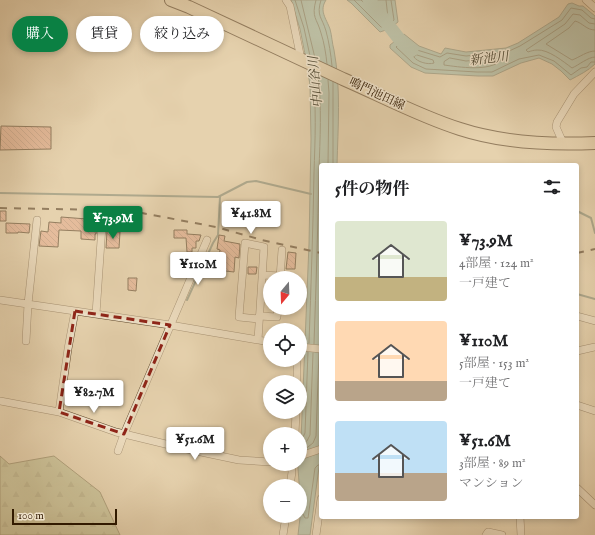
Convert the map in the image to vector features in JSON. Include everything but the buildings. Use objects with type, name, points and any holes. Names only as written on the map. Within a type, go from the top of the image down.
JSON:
[{"type":"main road","name":"鳴門池田線","points":[[171,0],[416,112],[460,129],[487,136],[522,142],[564,145],[595,143]]},
{"type":"street","points":[[286,0],[290,6],[303,60]]},
{"type":"street","points":[[586,0],[595,8]]},
{"type":"street","points":[[564,145],[556,127],[557,122],[574,94],[595,72]]},
{"type":"street","points":[[26,341],[28,304],[37,220]]},
{"type":"street","points":[[96,314],[102,226]]},
{"type":"street","points":[[118,451],[170,324],[207,240]]},
{"type":"street","points":[[258,340],[259,317],[264,247],[245,243],[239,317],[259,317],[277,317],[277,315]]},
{"type":"street","points":[[280,271],[282,250]]},
{"type":"street","points":[[0,300],[170,324],[263,341]]},
{"type":"street","points":[[59,412],[75,311]]},
{"type":"street","points":[[579,317],[595,321]]},
{"type":"street","points":[[579,351],[595,347]]},
{"type":"street","points":[[307,348],[319,349]]},
{"type":"street","points":[[0,401],[59,412],[124,434],[210,455],[239,460],[263,462]]},
{"type":"street","points":[[579,406],[595,411]]},
{"type":"street","points":[[307,454],[319,450]]},
{"type":"street","points":[[579,490],[595,505]]},
{"type":"street","points":[[316,535],[319,513]]},
{"type":"street","points":[[520,519],[521,535]]},
{"type":"street","points":[[283,535],[285,523]]},
{"type":"street","points":[[486,535],[488,532],[502,535]]},
{"type":"highlighted area","points":[[75,311],[170,325],[124,434],[59,412]]},
{"type":"green space","points":[[0,456],[9,464],[54,456],[100,492],[120,535],[0,535]]},
{"type":"water","name":"中山谷川","points":[[291,0],[326,0],[323,11],[330,29],[338,79],[337,163],[319,163],[319,467],[310,535],[298,535],[299,523],[307,523],[307,479],[299,479],[298,471],[307,471],[307,427],[302,427],[302,419],[307,419],[307,375],[304,375],[304,367],[307,367],[307,323],[306,323],[311,139],[310,85],[300,29]]},
{"type":"water","points":[[347,0],[395,0],[398,22],[389,29],[380,32]]},
{"type":"water","points":[[572,3],[583,6],[595,16],[595,64],[570,80],[552,64],[539,58],[521,63],[493,76],[425,73],[411,67],[390,48],[390,45],[404,34],[419,46],[441,54],[445,48],[466,52],[506,48],[518,43],[559,17],[568,4]]},
{"type":"waterway","name":"新池川","points":[[369,0],[400,40],[412,50]]},
{"type":"waterway","points":[[0,193],[218,197],[247,182],[256,181],[311,194]]},
{"type":"waterway","points":[[187,300],[218,235],[220,197]]},
{"type":"waterway","points":[[579,212],[591,218],[595,233]]},
{"type":"waterway","points":[[579,295],[595,299]]},
{"type":"railway","points":[[0,208],[103,210],[142,213],[216,227],[262,240],[319,253]]},
{"type":"railway","points":[[579,253],[595,249]]}]
